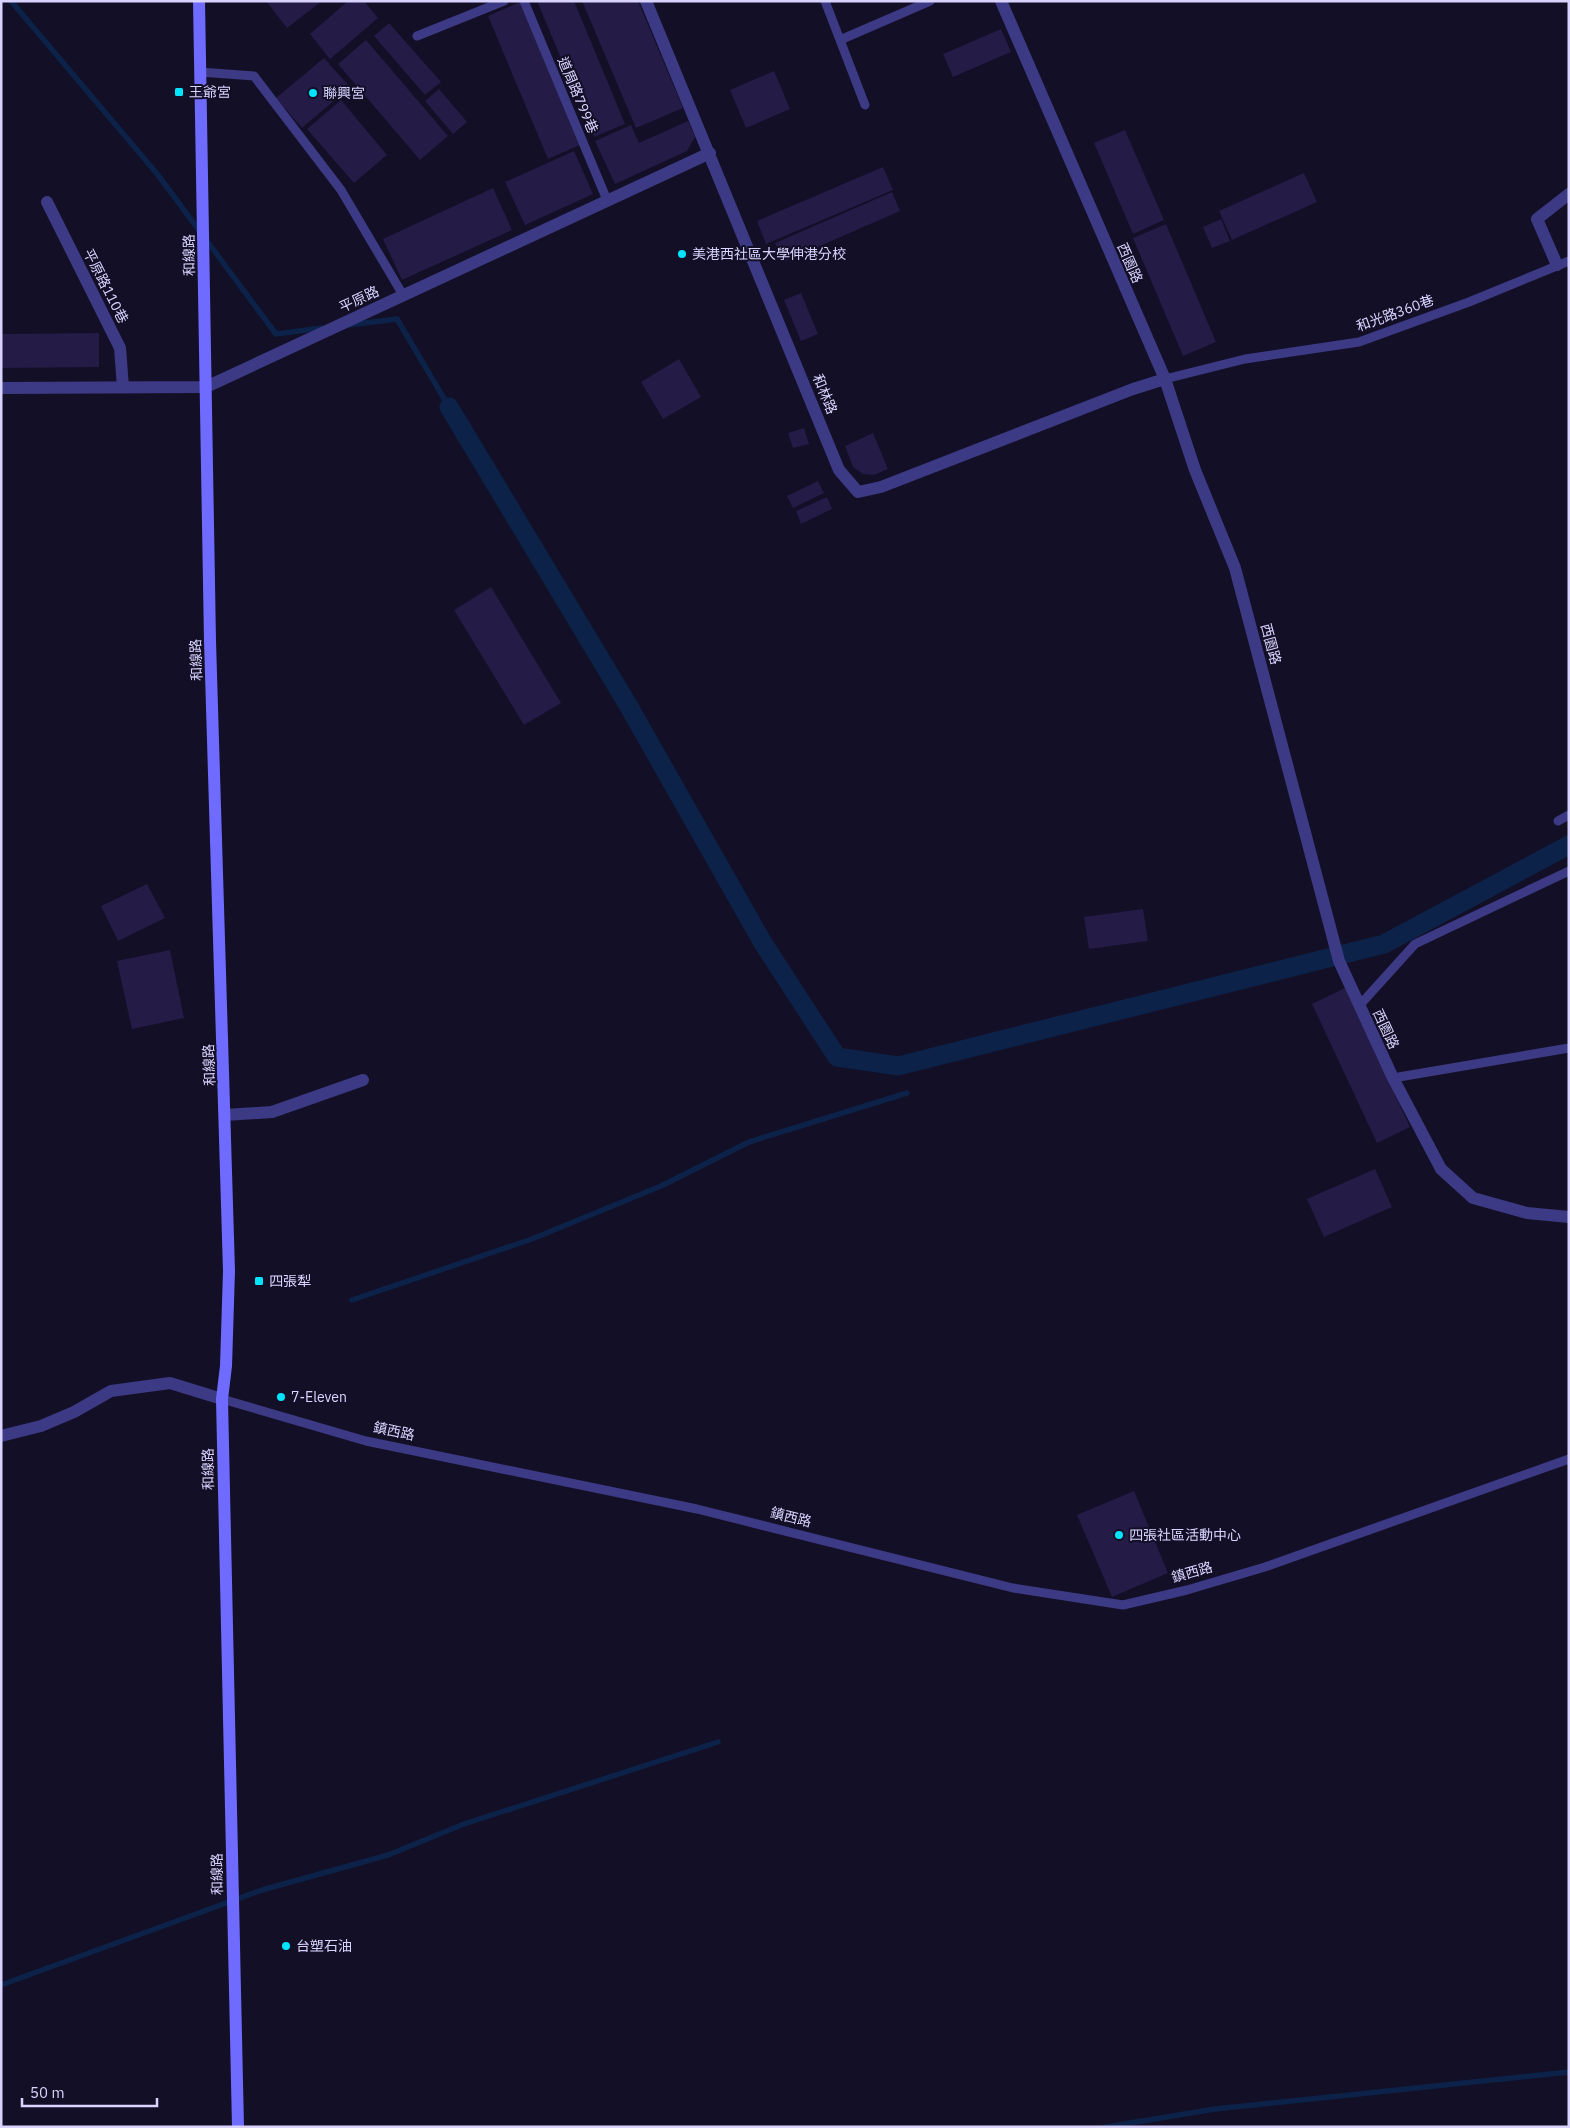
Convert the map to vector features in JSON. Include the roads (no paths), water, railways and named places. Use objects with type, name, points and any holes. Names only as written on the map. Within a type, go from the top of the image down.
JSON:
[{"type":"main road","name":"和線路","points":[[199,1],[210,641],[229,1270],[226,1366],[222,1399],[238,2127]]},
{"type":"street","name":"和林路","points":[[646,1],[710,152],[839,470],[858,492],[881,487],[1165,379]]},
{"type":"street","name":"西園路","points":[[1001,1],[1165,379],[1195,470],[1235,568],[1339,961],[1359,1006],[1393,1078],[1441,1169],[1473,1198],[1527,1213],[1569,1217]]},
{"type":"street","name":"平原路","points":[[1,388],[206,387],[710,152]]},
{"type":"street","points":[[1563,263],[1537,219],[1569,194]]},
{"type":"street","name":"平原路110巷","points":[[47,202],[120,348],[123,387]]},
{"type":"street","points":[[225,1115],[272,1112],[364,1080]]},
{"type":"street","name":"鎮西路","points":[[1,1436],[41,1426],[74,1412],[111,1390],[170,1383],[222,1399]]},
{"type":"lane","points":[[417,36],[504,1]]},
{"type":"lane","name":"道周路799巷","points":[[524,1],[607,200]]},
{"type":"lane","points":[[825,1],[865,105]]},
{"type":"lane","points":[[840,40],[930,1]]},
{"type":"lane","points":[[200,72],[254,76],[341,190],[402,296]]},
{"type":"lane","name":"和光路360巷","points":[[1165,379],[1245,359],[1359,342],[1469,302],[1563,263]]},
{"type":"lane","points":[[1558,822],[1569,816]]},
{"type":"lane","points":[[1359,1006],[1415,944],[1569,871]]},
{"type":"lane","points":[[1393,1078],[1569,1048]]},
{"type":"lane","name":"鎮西路","points":[[222,1399],[366,1441],[697,1509],[1013,1588],[1123,1605],[1187,1590],[1265,1567],[1569,1459]]},
{"type":"waterway","points":[[11,1],[158,175],[276,334],[322,328]]},
{"type":"waterway","points":[[349,325],[397,319],[449,407]]},
{"type":"waterway","points":[[449,407],[628,705],[763,943],[837,1057],[898,1066],[1384,944],[1569,845]]},
{"type":"waterway","points":[[352,1300],[532,1239],[661,1186],[749,1142],[907,1093]]},
{"type":"waterway","points":[[1,1985],[262,1890],[388,1855],[464,1824],[718,1742]]},
{"type":"waterway","points":[[1106,2127],[1215,2109],[1569,2072]]},
{"type":"place","name":"王爺宮","points":[[179,92]]},
{"type":"place","name":"聯興宮","points":[[313,93]]},
{"type":"place","name":"美港西社區大學伸港分校","points":[[682,254]]},
{"type":"place","name":"四張犁","points":[[259,1281]]},
{"type":"place","name":"7-Eleven","points":[[281,1397]]},
{"type":"place","name":"四張社區活動中心","points":[[1119,1535]]},
{"type":"place","name":"台塑石油","points":[[286,1946]]}]
